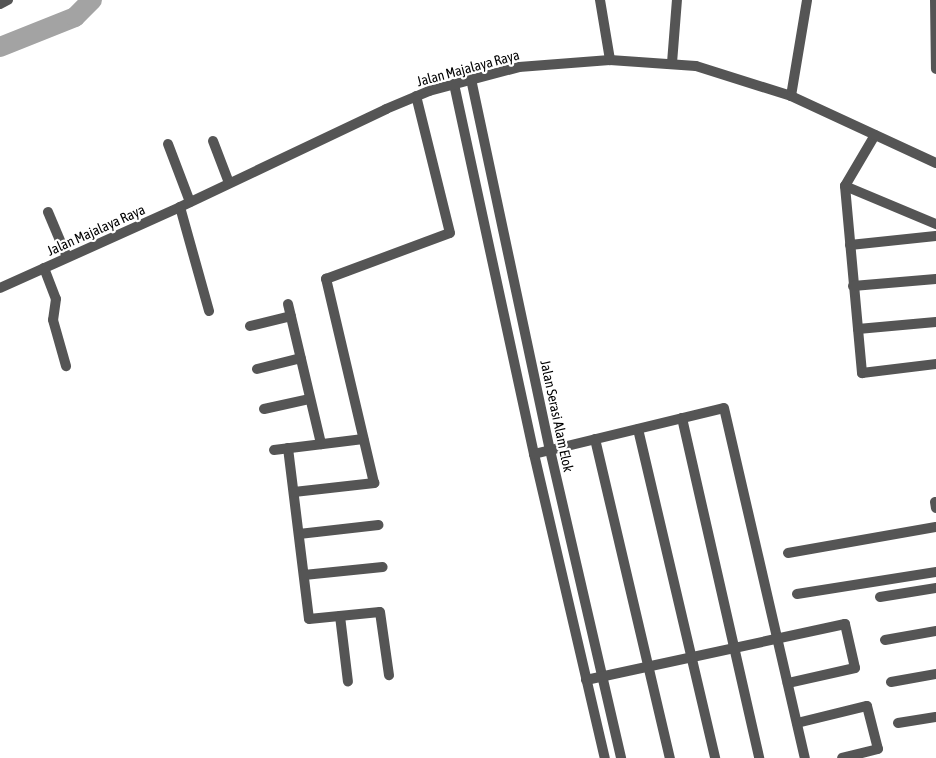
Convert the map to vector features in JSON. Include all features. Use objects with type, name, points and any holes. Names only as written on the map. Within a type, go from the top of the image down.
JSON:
[{"type":"street","points":[[0,4],[8,0]]},
{"type":"street","points":[[600,0],[610,60]]},
{"type":"street","points":[[672,63],[677,0]]},
{"type":"street","points":[[791,96],[807,0]]},
{"type":"street","points":[[935,0],[936,69]]},
{"type":"street","name":"Jalan Majalaya Raya","points":[[0,288],[185,205],[416,96],[519,67],[610,60],[672,63],[752,82],[791,96],[936,163]]},
{"type":"street","name":"Jalan Serasi Alam Elok","points":[[471,79],[550,450],[620,758]]},
{"type":"street","points":[[454,84],[534,454],[605,758]]},
{"type":"street","points":[[294,492],[374,483],[326,279],[450,233],[416,96]]},
{"type":"street","points":[[464,126],[481,122]]},
{"type":"street","points":[[875,134],[845,186],[862,373],[936,364]]},
{"type":"street","points":[[213,141],[229,184]]},
{"type":"street","points":[[168,144],[185,205],[209,310]]},
{"type":"street","points":[[845,186],[936,224]]},
{"type":"street","points":[[48,212],[67,257]]},
{"type":"street","points":[[850,245],[936,236]]},
{"type":"street","points":[[44,268],[56,299],[53,320],[66,366]]},
{"type":"street","points":[[853,286],[936,279]]},
{"type":"street","points":[[288,304],[321,444]]},
{"type":"street","points":[[250,326],[291,316]]},
{"type":"street","points":[[858,329],[936,322]]},
{"type":"street","points":[[257,369],[301,358]]},
{"type":"street","points":[[264,409],[310,398]]},
{"type":"street","points":[[534,454],[724,408],[779,638],[805,758]]},
{"type":"street","points":[[682,418],[759,758]]},
{"type":"street","points":[[638,429],[715,758]]},
{"type":"street","points":[[274,450],[363,439]]},
{"type":"street","points":[[595,439],[670,758]]},
{"type":"street","points":[[288,448],[309,619],[380,612],[389,675]]},
{"type":"street","points":[[299,534],[378,525]]},
{"type":"street","points":[[788,553],[936,527]]},
{"type":"street","points":[[304,575],[383,568]]},
{"type":"street","points":[[797,594],[936,572]]},
{"type":"street","points":[[880,597],[936,588]]},
{"type":"street","points":[[340,616],[348,682]]},
{"type":"street","points":[[586,680],[845,624],[855,668],[788,683]]},
{"type":"street","points":[[885,640],[936,631]]},
{"type":"street","points":[[891,682],[936,674]]},
{"type":"street","points":[[797,723],[867,706],[878,750],[842,758]]},
{"type":"street","points":[[898,723],[936,717]]},
{"type":"waterway","points":[[0,47],[75,17],[92,0]]}]
